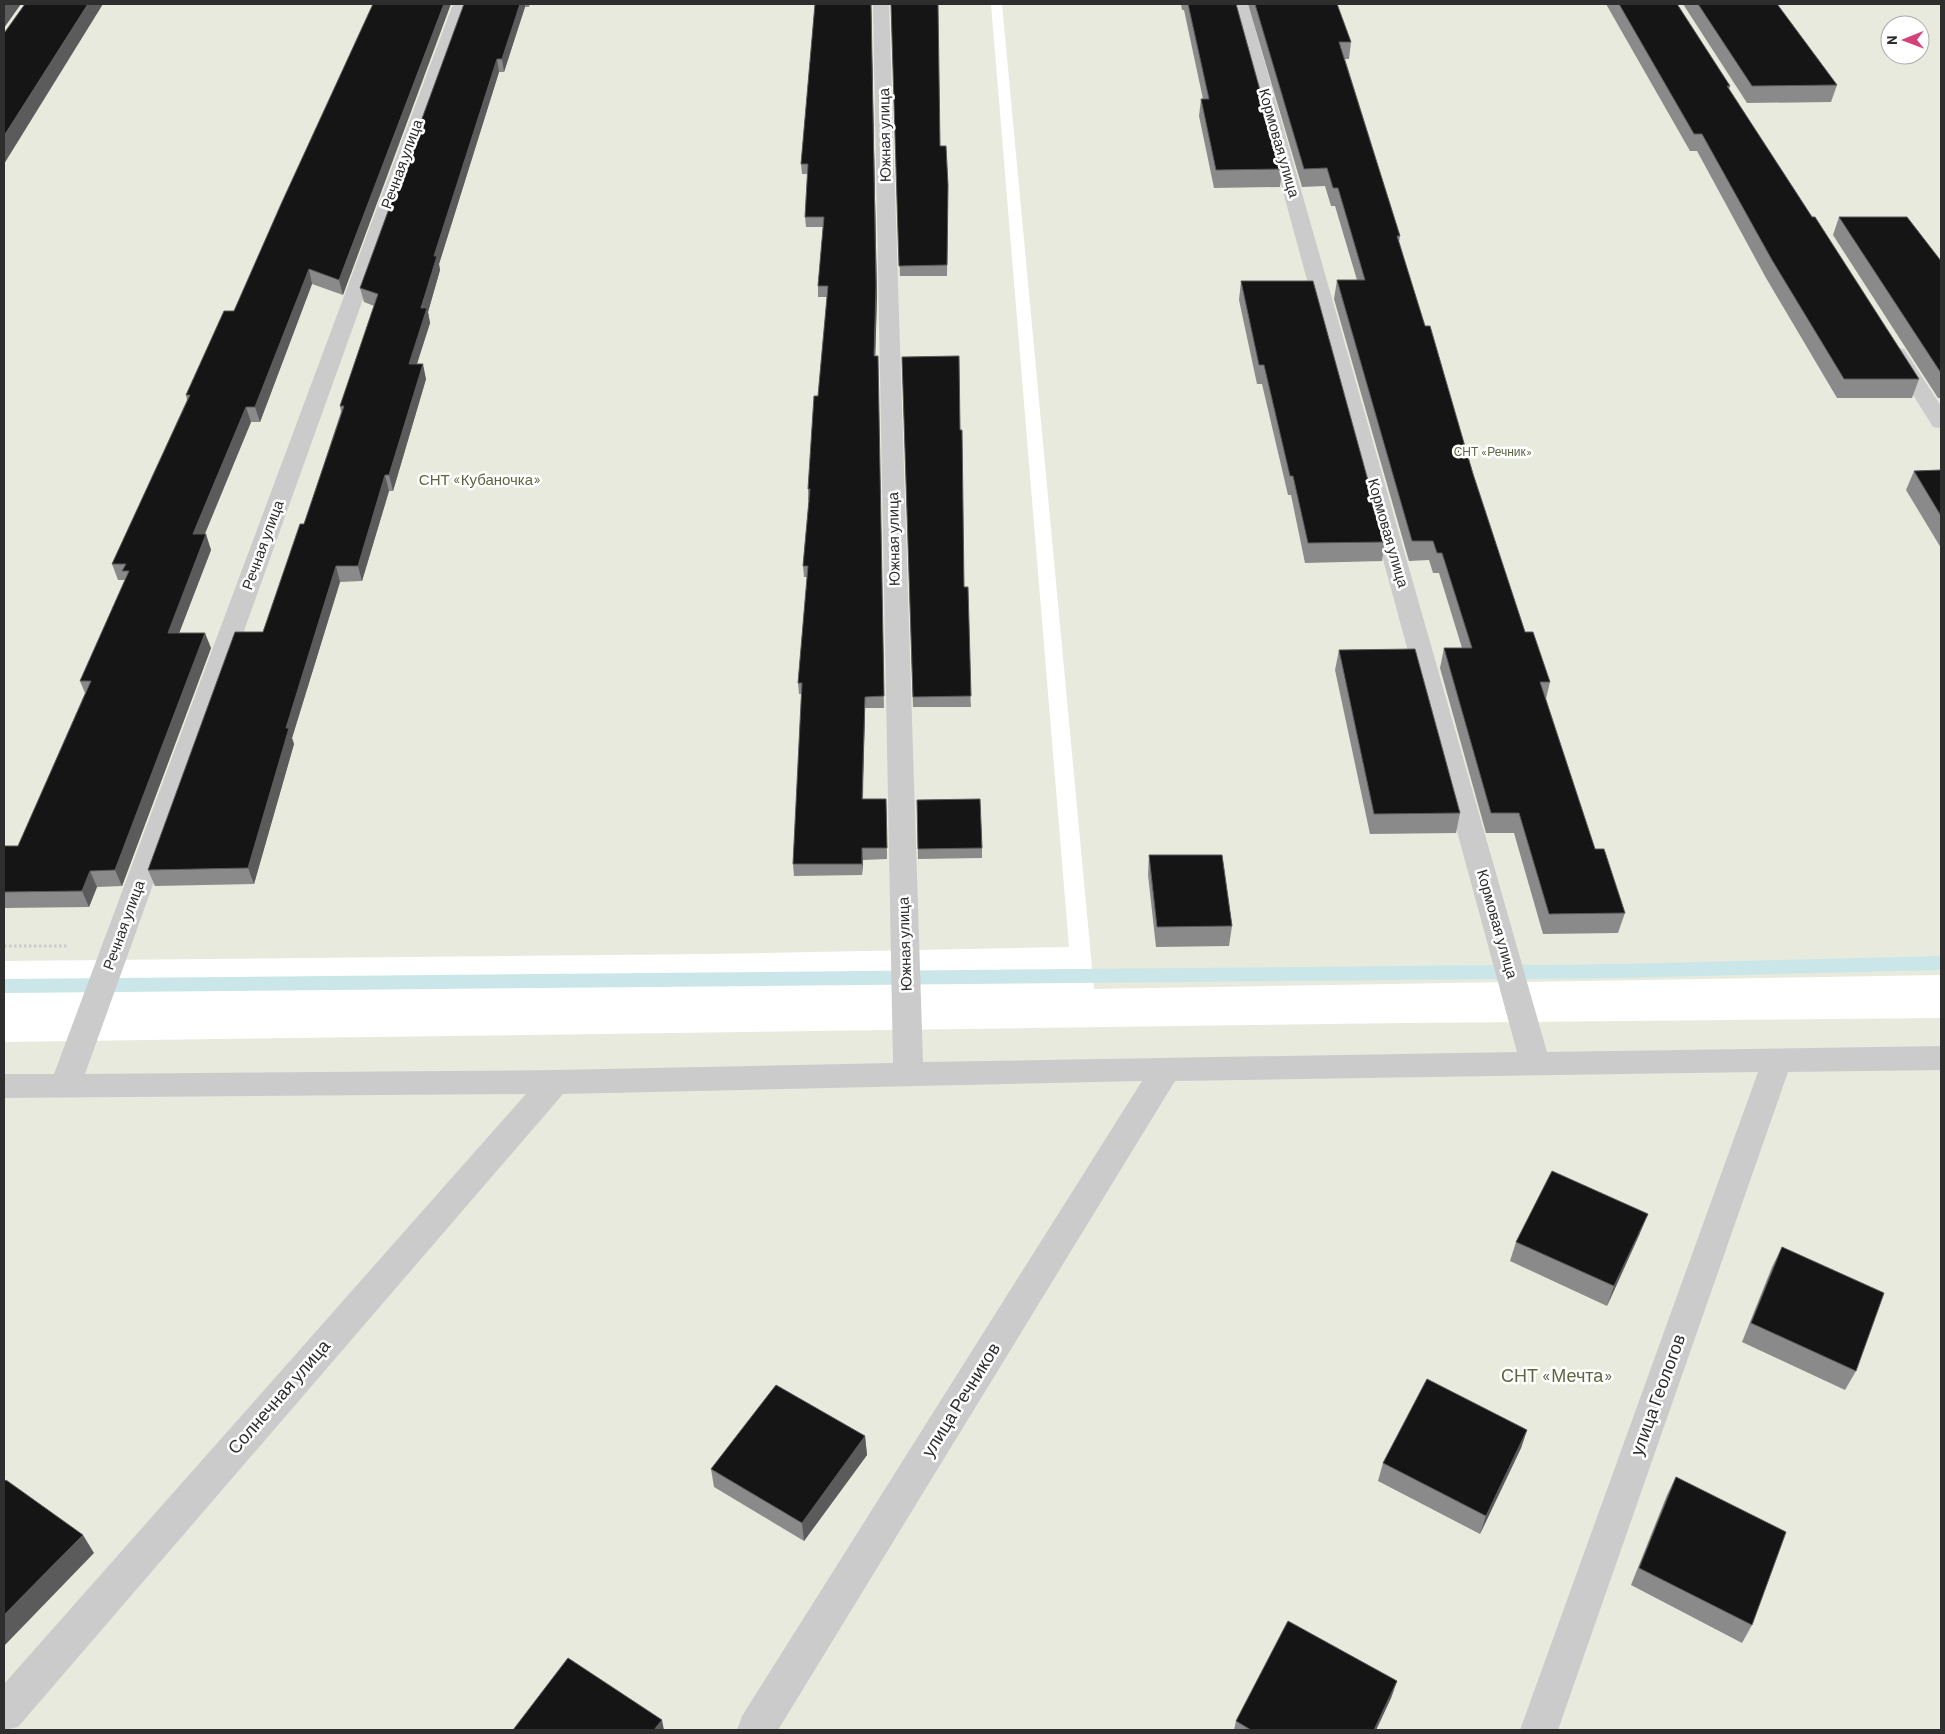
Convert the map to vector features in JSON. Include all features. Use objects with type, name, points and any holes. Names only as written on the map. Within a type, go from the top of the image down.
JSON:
[{"type":"street","name":"Речная улица","points":[[66,1086],[461,4]]},
{"type":"street","name":"Южная улица","points":[[882,4],[908,1075]]},
{"type":"street","name":"Кормовая улица","points":[[1240,4],[1535,1063]]},
{"type":"street","points":[[1888,338],[1941,422]]},
{"type":"street","points":[[4,1086],[555,1082],[1166,1069],[1941,1058]]},
{"type":"street","name":"улица Геологов","points":[[1539,1730],[1777,1060]]},
{"type":"street","name":"улица Речников","points":[[756,1730],[1166,1069]]},
{"type":"street","name":"Солнечная улица","points":[[4,1713],[555,1082]]},
{"type":"path","points":[[4,946],[114,955]]},
{"type":"green space","name":"СНТ «Кубаночка»","points":[[4,4],[991,4],[1069,947],[709,954],[4,961]]},
{"type":"green space","name":"СНТ «Речник»","points":[[1002,4],[1941,4],[1941,975],[1094,989]]},
{"type":"green space","name":"СНТ «Мечта»","points":[[1941,1018],[1941,1730],[4,1730],[4,1042],[1407,1023]]},
{"type":"building","points":[[25,4],[88,4],[4,136],[4,32]]},
{"type":"building","points":[[373,4],[444,4],[339,280],[309,269],[255,407],[246,407],[193,534],[206,534],[168,633],[205,633],[115,870],[90,871],[82,891],[4,892],[4,846],[18,846],[91,681],[80,681],[129,571],[122,571],[126,564],[112,564],[190,395],[186,395],[224,311],[234,311]]},
{"type":"building","points":[[464,4],[520,4],[502,59],[497,59],[434,256],[437,256],[421,308],[427,308],[409,364],[423,364],[389,475],[385,475],[358,566],[336,566],[286,728],[289,728],[248,868],[148,870],[235,632],[263,632],[300,524],[304,524],[344,406],[340,406],[378,294],[360,288]]},
{"type":"building","points":[[815,4],[871,4],[876,286],[874,356],[878,356],[884,696],[865,697],[862,799],[886,799],[887,848],[862,848],[862,864],[793,864],[802,683],[798,683],[808,566],[803,566],[810,489],[808,489],[814,396],[818,396],[828,286],[818,286],[824,217],[805,217],[808,164],[801,164]]},
{"type":"building","points":[[891,4],[938,4],[940,146],[946,146],[948,185],[947,265],[899,266]]},
{"type":"building","points":[[1188,4],[1236,4],[1282,169],[1216,170],[1201,99],[1209,99]]},
{"type":"building","points":[[1255,4],[1337,4],[1351,42],[1339,42],[1400,236],[1397,236],[1425,326],[1430,326],[1473,474],[1525,632],[1533,632],[1550,682],[1540,682],[1595,849],[1604,849],[1625,913],[1549,914],[1519,813],[1491,813],[1444,648],[1472,648],[1442,553],[1437,553],[1433,541],[1412,541],[1337,280],[1365,280],[1338,188],[1333,188],[1327,168],[1304,169]]},
{"type":"building","points":[[1619,4],[1677,4],[1730,86],[1727,86],[1812,217],[1815,217],[1919,379],[1844,379],[1772,260],[1702,134],[1694,134]]},
{"type":"building","points":[[1698,4],[1777,4],[1837,85],[1752,86]]},
{"type":"building","points":[[1839,217],[1907,217],[1941,261],[1941,373]]},
{"type":"building","points":[[1241,281],[1313,281],[1385,542],[1308,543],[1293,476],[1290,476],[1264,365],[1259,365]]},
{"type":"building","points":[[959,356],[964,587],[968,587],[971,696],[913,697],[902,357]]},
{"type":"building","points":[[1941,470],[1941,516],[1914,471]]},
{"type":"building","points":[[1415,649],[1460,813],[1374,814],[1339,650]]},
{"type":"building","points":[[980,799],[982,848],[918,849],[917,800]]},
{"type":"building","points":[[1149,855],[1222,855],[1232,926],[1157,927]]},
{"type":"building","points":[[1552,1171],[1648,1214],[1614,1286],[1516,1242]]},
{"type":"building","points":[[1782,1247],[1884,1293],[1856,1371],[1751,1323]]},
{"type":"building","points":[[1427,1379],[1527,1430],[1486,1516],[1383,1463]]},
{"type":"building","points":[[776,1385],[865,1436],[802,1523],[711,1469]]},
{"type":"building","points":[[1676,1477],[1786,1532],[1752,1625],[1639,1568]]},
{"type":"building","points":[[6,1480],[83,1535],[4,1615],[4,1482]]},
{"type":"building","points":[[1288,1621],[1397,1681],[1374,1730],[1251,1730],[1236,1721]]},
{"type":"building","points":[[568,1658],[662,1720],[654,1730],[513,1730]]},
{"type":"waterway","points":[[4,986],[1620,971],[1941,963]]}]
